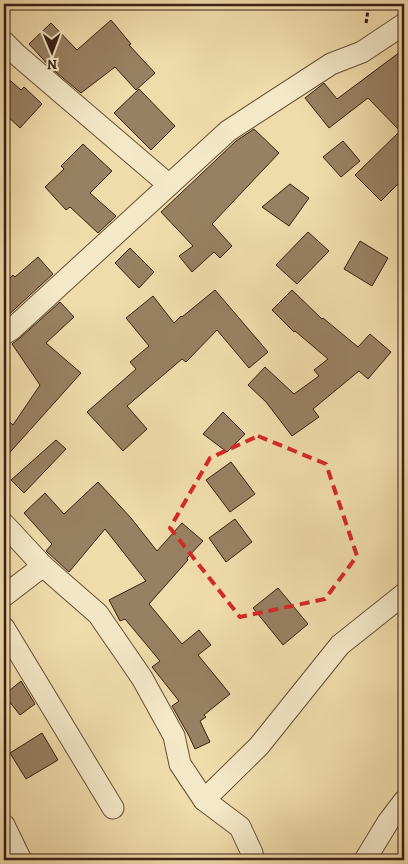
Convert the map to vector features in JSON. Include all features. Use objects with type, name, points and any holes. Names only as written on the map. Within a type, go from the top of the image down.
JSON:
[{"type":"street","points":[[4,334],[12,329],[228,131],[331,64],[362,52],[404,24]]},
{"type":"street","points":[[4,42],[169,185]]},
{"type":"street","points":[[4,524],[43,566],[98,614],[142,678],[174,736],[180,764],[204,800],[240,827],[252,853],[253,860]]},
{"type":"street","points":[[4,596],[43,566]]},
{"type":"street","points":[[204,800],[259,746],[340,645],[404,594]]},
{"type":"street","points":[[4,628],[113,808]]},
{"type":"street","points":[[365,860],[388,822],[404,801]]},
{"type":"street","points":[[4,825],[21,860]]},
{"type":"highlighted area","points":[[258,436],[326,464],[357,556],[325,599],[240,617],[170,528],[210,458]]},
{"type":"building","points":[[111,20],[131,44],[129,45],[155,73],[136,90],[115,67],[81,93],[51,68],[29,44],[51,23],[77,50]]},
{"type":"building","points":[[404,49],[404,178],[381,201],[355,175],[400,131],[368,98],[329,128],[305,98],[324,83],[337,99]]},
{"type":"building","points":[[4,75],[21,90],[24,87],[42,104],[20,128],[4,113]]},
{"type":"building","points":[[139,89],[175,126],[151,150],[114,113]]},
{"type":"building","points":[[254,129],[279,153],[212,224],[232,246],[220,258],[214,252],[192,272],[179,256],[193,246],[161,212],[236,141]]},
{"type":"building","points":[[343,141],[360,161],[341,177],[323,157]]},
{"type":"building","points":[[83,144],[112,171],[90,193],[116,216],[98,233],[70,207],[66,210],[45,187],[64,169],[61,166]]},
{"type":"building","points":[[290,184],[309,198],[289,226],[262,207]]},
{"type":"building","points":[[308,232],[329,251],[297,284],[276,265]]},
{"type":"building","points":[[360,241],[388,258],[372,286],[344,269]]},
{"type":"building","points":[[130,248],[154,272],[139,288],[115,263]]},
{"type":"building","points":[[38,257],[53,274],[4,319],[4,284]]},
{"type":"building","points":[[215,290],[268,352],[249,368],[217,330],[186,362],[182,359],[127,406],[147,429],[123,451],[87,412],[136,369],[130,362],[149,346],[126,318],[153,296],[174,323]]},
{"type":"building","points":[[292,290],[322,319],[358,347],[370,334],[391,352],[368,379],[359,371],[313,409],[319,417],[292,436],[266,402],[248,385],[265,367],[294,394],[319,376],[314,370],[328,359],[294,332],[272,310]]},
{"type":"building","points":[[60,302],[74,317],[46,343],[81,373],[4,459],[4,417],[13,425],[40,385],[12,344]]},
{"type":"building","points":[[223,412],[245,434],[227,452],[203,434]]},
{"type":"building","points":[[56,440],[66,449],[24,493],[11,480]]},
{"type":"building","points":[[231,462],[255,494],[230,512],[206,480]]},
{"type":"building","points":[[98,482],[131,518],[157,551],[182,523],[203,541],[149,604],[182,644],[199,630],[211,645],[198,655],[230,694],[204,715],[206,717],[200,721],[210,742],[195,749],[172,706],[179,701],[152,667],[160,661],[125,619],[120,621],[109,600],[146,581],[105,529],[69,572],[46,551],[52,544],[24,513],[45,493],[64,514]]},
{"type":"building","points":[[235,519],[252,542],[226,562],[209,538]]},
{"type":"building","points":[[278,588],[308,624],[283,645],[253,608]]},
{"type":"building","points":[[21,681],[35,704],[20,715],[4,695]]},
{"type":"building","points":[[42,733],[58,760],[26,779],[10,753]]}]
